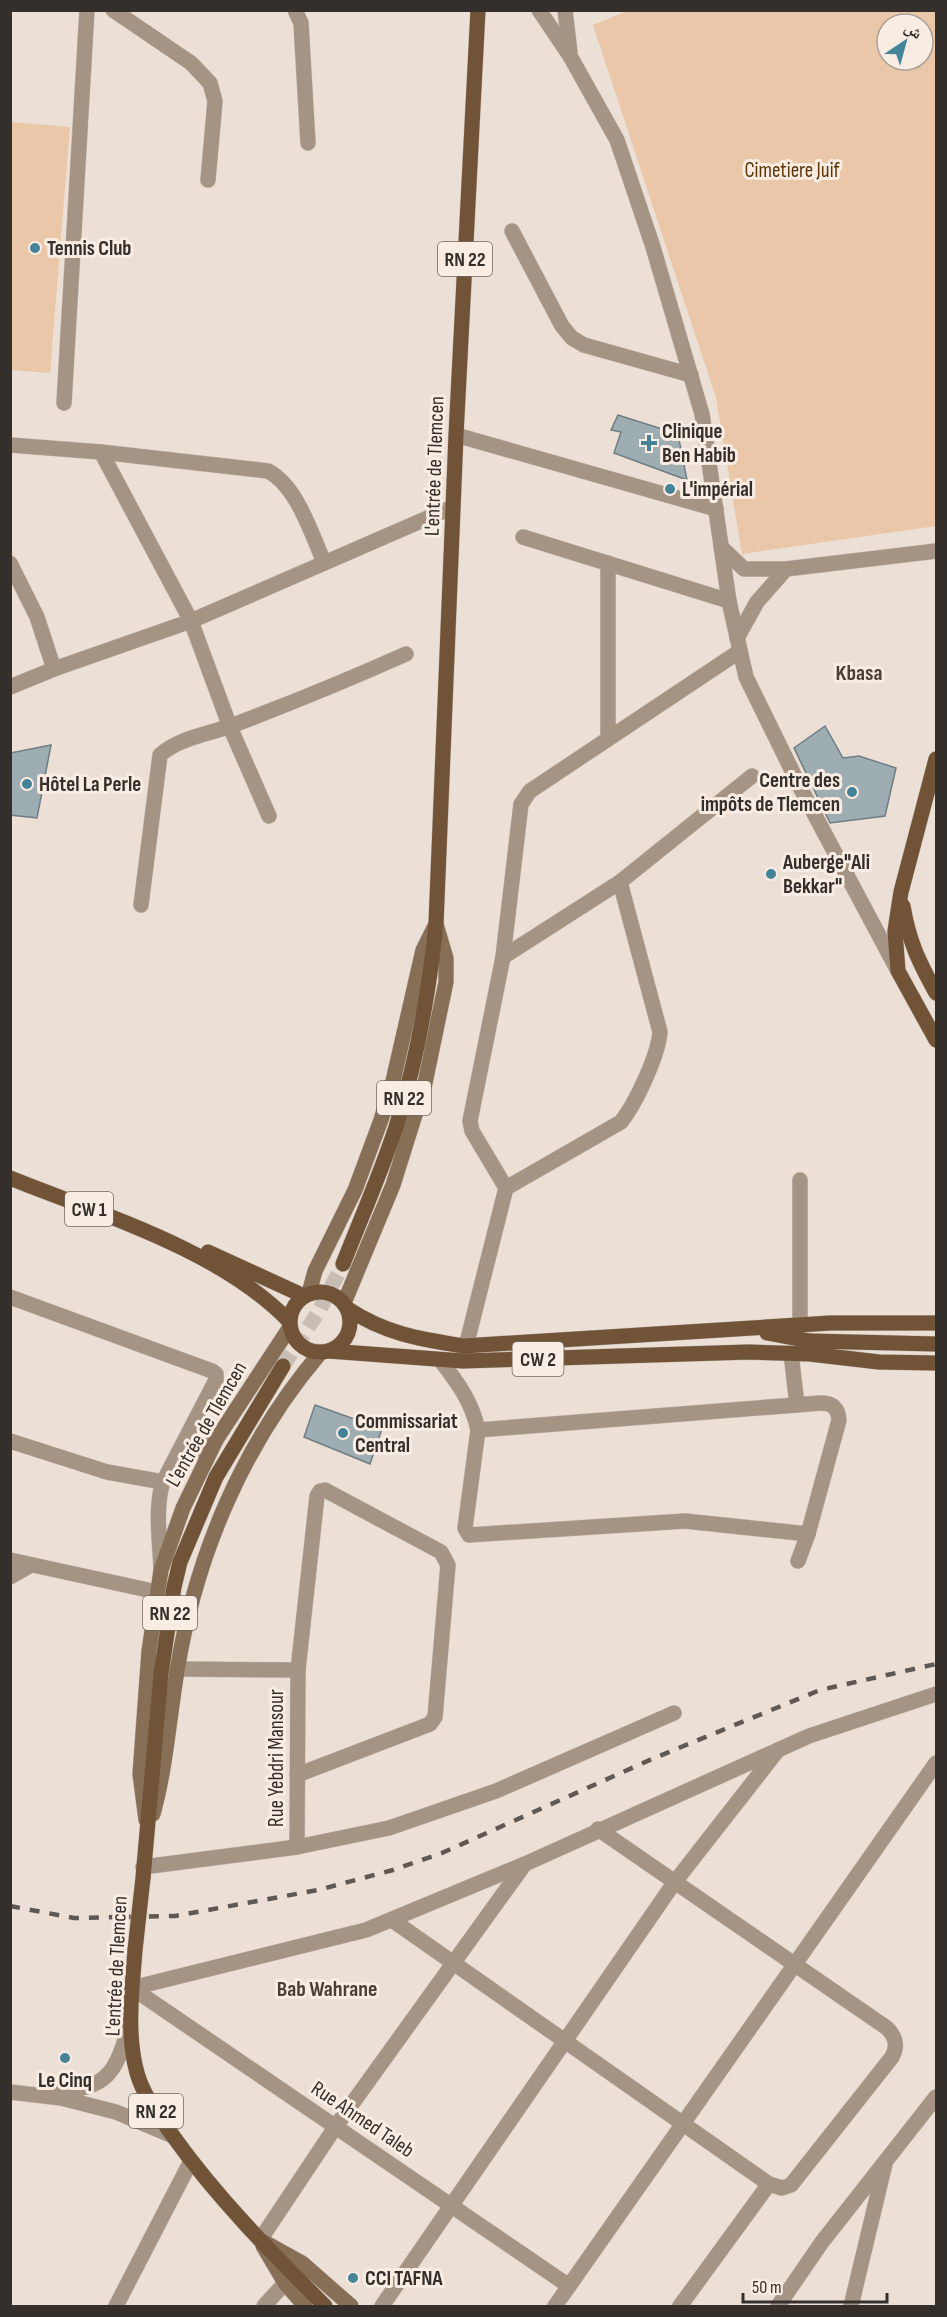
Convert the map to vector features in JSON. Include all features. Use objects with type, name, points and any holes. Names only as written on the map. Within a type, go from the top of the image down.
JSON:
[{"type":"main road","name":"L'entrée de Tlemcen","points":[[343,1264],[386,1155],[413,1065],[427,1002],[436,924],[456,435],[478,10]]},
{"type":"main road","points":[[935,766],[901,892],[895,931],[898,971],[936,1041]]},
{"type":"main road","points":[[901,892],[907,930],[915,954],[936,993]]},
{"type":"main road","name":"L'entrée de Tlemcen","points":[[307,1294],[315,1271],[355,1190],[381,1120],[393,1081],[423,950],[436,924]]},
{"type":"main road","name":"L'entrée de Tlemcen","points":[[346,1306],[393,1185],[425,1083],[447,981],[446,958],[436,924]]},
{"type":"main road","name":"CW 1","points":[[10,1178],[168,1241],[250,1287],[269,1301],[290,1324]]},
{"type":"main road","points":[[168,1241],[223,1258],[307,1294]]},
{"type":"main road","points":[[317,1291],[332,1293],[346,1306],[350,1330],[338,1346],[325,1351],[304,1348],[297,1342],[290,1324],[291,1311],[307,1294],[317,1291]]},
{"type":"main road","name":"CW 2","points":[[346,1306],[389,1331],[470,1353],[749,1352]]},
{"type":"main road","points":[[747,1329],[800,1325],[936,1323]]},
{"type":"main road","name":"L'entrée de Tlemcen","points":[[148,1832],[141,1796],[140,1774],[149,1651],[160,1570],[183,1508],[216,1440],[290,1324]]},
{"type":"main road","points":[[747,1329],[810,1341],[936,1344]]},
{"type":"main road","name":"CW 2","points":[[325,1351],[441,1360],[470,1353],[747,1329]]},
{"type":"main road","points":[[749,1352],[810,1341]]},
{"type":"main road","name":"L'entrée de Tlemcen","points":[[148,1832],[163,1771],[177,1669],[209,1544],[226,1502],[272,1418],[301,1376],[325,1351]]},
{"type":"main road","points":[[749,1352],[791,1353],[879,1362],[936,1363]]},
{"type":"main road","name":"L'entrée de Tlemcen","points":[[283,1366],[222,1466],[180,1562],[174,1587],[161,1674],[130,2024],[134,2058],[144,2092],[191,2161],[230,2208],[325,2307]]},
{"type":"main road","name":"L'entrée de Tlemcen","points":[[260,2240],[285,2283],[305,2307]]},
{"type":"main road","name":"L'entrée de Tlemcen","points":[[260,2240],[302,2264],[351,2307]]},
{"type":"street","points":[[63,403],[87,10]]},
{"type":"street","points":[[113,10],[191,63],[210,83],[215,101],[208,180]]},
{"type":"street","points":[[295,10],[301,23],[308,143]]},
{"type":"street","points":[[538,10],[570,56],[617,140],[653,247],[702,414],[729,601],[746,677],[802,791],[898,971]]},
{"type":"street","points":[[552,10],[570,56]]},
{"type":"street","points":[[565,10],[570,56]]},
{"type":"street","points":[[513,231],[562,326],[572,338],[584,345],[691,375]]},
{"type":"street","points":[[456,435],[716,509]]},
{"type":"street","points":[[10,446],[101,452],[268,471],[279,477],[289,487],[324,562]]},
{"type":"street","points":[[101,452],[191,621],[230,727],[269,816]]},
{"type":"street","points":[[10,687],[54,669],[191,621],[453,507]]},
{"type":"street","points":[[524,537],[729,601]]},
{"type":"street","points":[[722,547],[744,569],[786,569],[936,551]]},
{"type":"street","points":[[10,562],[37,617],[54,669]]},
{"type":"street","points":[[608,563],[608,739]]},
{"type":"street","points":[[470,1353],[475,1312],[506,1188],[472,1131],[470,1121],[503,957],[520,804],[530,791],[608,739],[739,645],[757,602],[786,569]]},
{"type":"street","points":[[141,905],[160,755],[171,745],[230,727],[311,696],[406,654]]},
{"type":"street","points":[[503,957],[620,882],[752,776]]},
{"type":"street","points":[[506,1188],[621,1122],[632,1109],[659,1044],[660,1032],[620,882]]},
{"type":"street","points":[[800,1180],[800,1325]]},
{"type":"street","points":[[10,1297],[216,1374],[216,1380],[163,1482],[159,1517],[160,1570]]},
{"type":"street","points":[[791,1353],[797,1406]]},
{"type":"street","points":[[441,1360],[466,1395],[478,1430],[465,1528],[472,1536],[685,1521],[715,1522],[808,1534]]},
{"type":"street","points":[[478,1430],[827,1403],[836,1409],[839,1420],[808,1534],[798,1561]]},
{"type":"street","points":[[163,1482],[188,1456],[216,1440]]},
{"type":"street","points":[[10,1441],[107,1472],[163,1482]]},
{"type":"street","points":[[297,1775],[430,1724],[435,1718],[448,1564],[446,1558],[441,1552],[326,1490],[320,1491],[317,1496],[298,1670]]},
{"type":"street","points":[[10,1560],[157,1592]]},
{"type":"street","points":[[10,1577],[31,1565]]},
{"type":"street","name":"Rue Yebdri Mansour","points":[[143,1873],[297,1847],[298,1670],[177,1669]]},
{"type":"street","points":[[132,1988],[344,1936],[392,1920],[525,1864],[598,1829],[818,1732],[936,1695]]},
{"type":"street","points":[[297,1847],[389,1828],[496,1791],[674,1713]]},
{"type":"street","points":[[382,2307],[674,1882],[780,1748]]},
{"type":"street","points":[[555,2307],[936,1763]]},
{"type":"street","points":[[392,1920],[769,2184],[782,2188],[794,2182],[892,2057],[896,2045],[892,2032],[598,1829]]},
{"type":"street","points":[[260,2240],[336,2126],[525,1864]]},
{"type":"street","name":"Rue Ahmed Taleb","points":[[132,1988],[569,2286]]},
{"type":"street","points":[[35,2094],[75,2091],[98,2083],[115,2067],[130,2024]]},
{"type":"street","points":[[10,2092],[35,2094],[116,2112],[174,2136]]},
{"type":"street","points":[[778,2307],[822,2242],[886,2159],[935,2102]]},
{"type":"street","points":[[851,2307],[886,2159]]},
{"type":"street","points":[[116,2307],[191,2161]]},
{"type":"street","points":[[680,2307],[769,2184]]},
{"type":"street","points":[[264,2307],[285,2283]]},
{"type":"green space","name":"Cimetiere Juif","points":[[627,11],[936,11],[936,526],[742,554],[716,398],[593,25]]},
{"type":"green space","name":"Tennis Club","points":[[10,122],[70,127],[50,373],[11,370]]},
{"type":"building","name":"Clinique Ben Habib","points":[[618,415],[678,434],[687,480],[614,453],[621,432],[611,430]]},
{"type":"building","name":"Centre des impôts de Tlemcen","points":[[825,726],[843,758],[859,756],[896,768],[885,816],[830,823],[794,748]]},
{"type":"building","name":"Hôtel La Perle","points":[[51,745],[37,818],[10,815],[10,753]]},
{"type":"building","name":"Commissariat Central","points":[[315,1405],[382,1429],[370,1464],[304,1437]]},
{"type":"tunnel","points":[[283,1366],[319,1311],[343,1264]]},
{"type":"railway","points":[[10,1906],[74,1918],[175,1916],[318,1890],[393,1870],[442,1853],[652,1759],[820,1690],[936,1664]]},
{"type":"place","name":"Tennis Club","points":[[35,248]]},
{"type":"place","name":"Clinique Ben Habib","points":[[649,443]]},
{"type":"place","name":"L'impérial","points":[[670,489]]},
{"type":"place","name":"Hôtel La Perle","points":[[27,784]]},
{"type":"place","name":"Centre des impôts de Tlemcen","points":[[852,792]]},
{"type":"place","name":"Auberge\"Ali Bekkar\"","points":[[771,874]]},
{"type":"place","name":"Commissariat Central","points":[[343,1433]]},
{"type":"place","name":"Le Cinq","points":[[65,2058]]},
{"type":"place","name":"CCI TAFNA","points":[[353,2278]]},
{"type":"district","name":"Kbasa","points":[[859,672]]},
{"type":"district","name":"Bab Wahrane","points":[[327,1988]]}]
